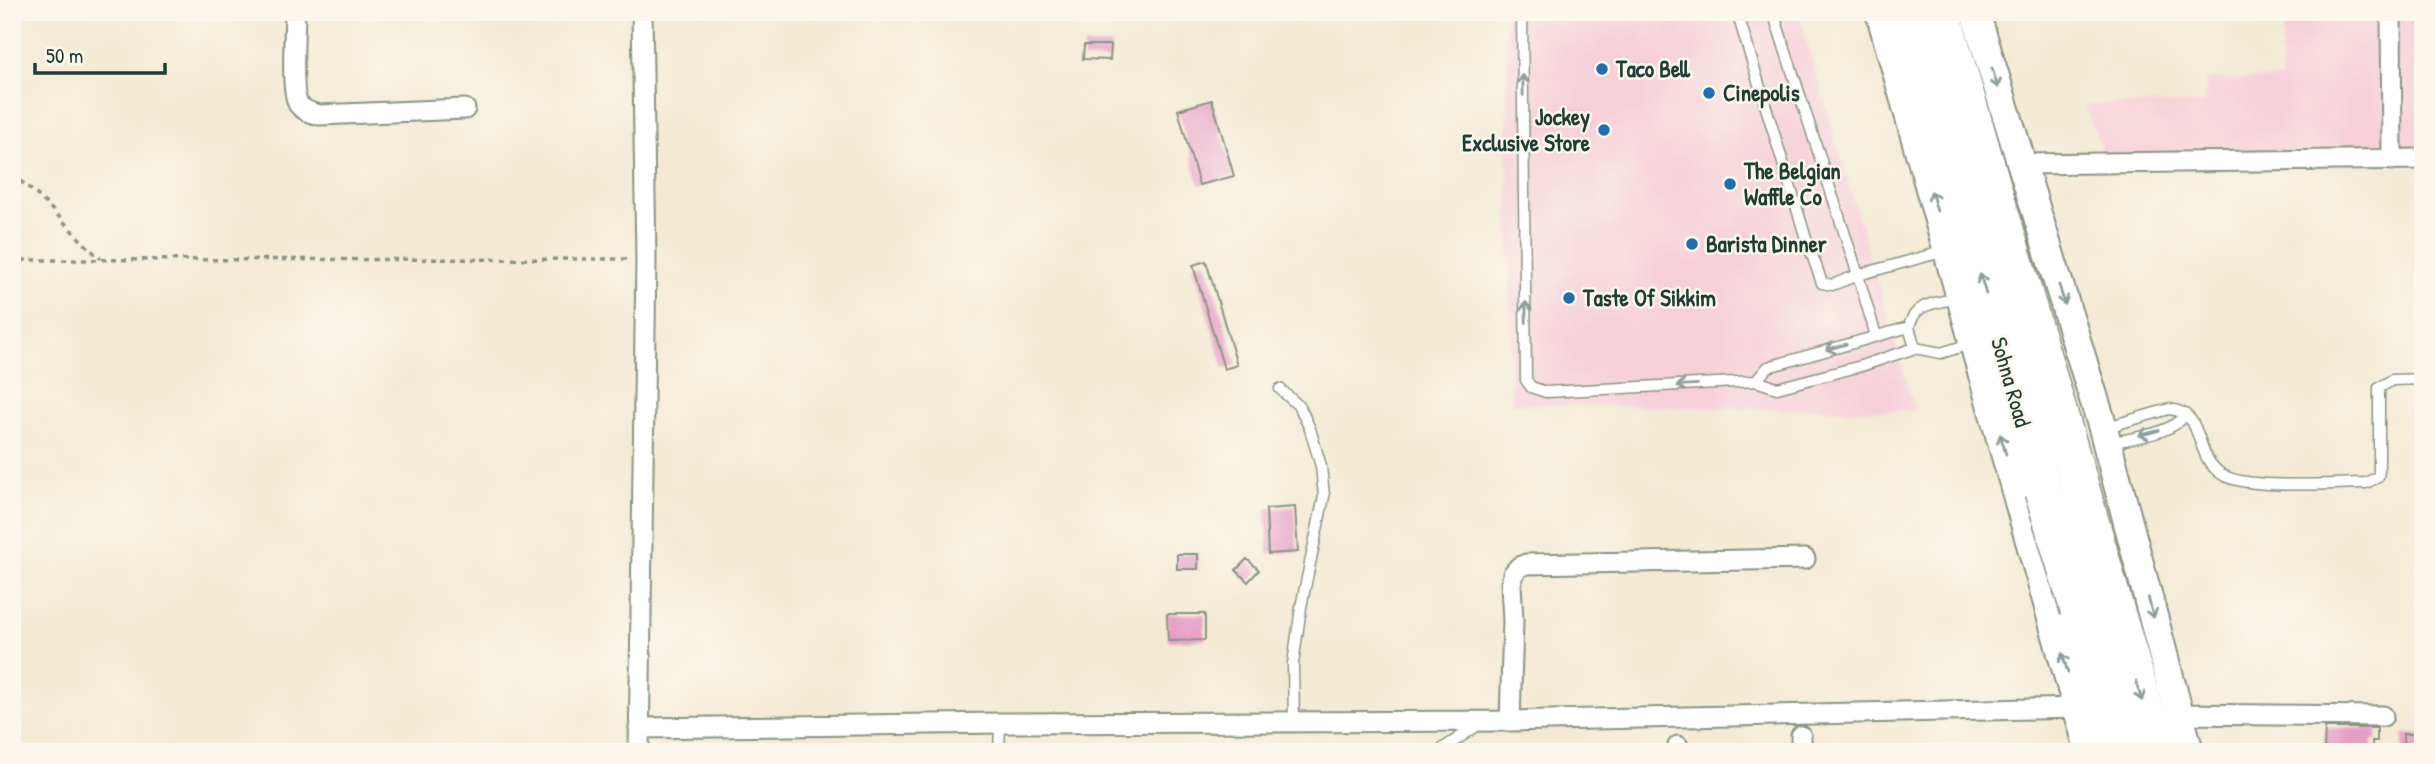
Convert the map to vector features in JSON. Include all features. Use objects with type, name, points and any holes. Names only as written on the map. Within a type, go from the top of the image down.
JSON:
[{"type":"highway","name":"Sohna Road","points":[[1903,12],[2034,504],[2096,606],[2157,752]]},
{"type":"highway","name":"Sohna Road","points":[[1941,12],[2079,482],[2120,752]]},
{"type":"main road","points":[[1880,12],[1974,343],[2039,521],[2074,519],[2106,509],[2122,499]]},
{"type":"main road","points":[[1975,12],[2105,436],[2189,752]]},
{"type":"main road","points":[[2034,504],[2045,591],[2090,752]]},
{"type":"main road","points":[[2045,591],[2054,578],[2073,570],[2111,561],[2141,569]]},
{"type":"street","points":[[295,12],[294,89],[297,103],[302,109],[319,115],[465,109]]},
{"type":"street","points":[[639,752],[646,259],[642,12]]},
{"type":"street","points":[[2391,12],[2392,160]]},
{"type":"street","points":[[2022,164],[2423,159]]},
{"type":"street","points":[[1510,721],[1513,621],[1511,584],[1513,574],[1519,567],[1526,564],[1805,559]]},
{"type":"street","points":[[639,728],[1510,721],[2078,708]]},
{"type":"street","points":[[2179,714],[2383,716]]},
{"type":"lane","points":[[1522,12],[1526,380],[1531,387],[1546,392],[1756,381],[1777,388],[1861,366],[1915,348],[1941,353],[1974,343]]},
{"type":"lane","points":[[1737,12],[1820,279],[1827,285],[1832,285],[1858,275],[1948,251]]},
{"type":"lane","points":[[1773,12],[1876,336]]},
{"type":"lane","points":[[1915,348],[1909,327],[1914,312],[1920,307],[1961,297]]},
{"type":"lane","points":[[1756,381],[1768,367],[1909,327]]},
{"type":"lane","points":[[2105,436],[2169,409],[2185,414],[2193,421],[2208,464],[2232,480],[2251,484],[2366,483],[2378,477],[2379,471],[2379,388],[2392,380],[2423,379]]},
{"type":"lane","points":[[1280,389],[1300,407],[1311,429],[1321,466],[1324,496],[1296,642],[1293,674],[1294,722]]},
{"type":"lane","points":[[2105,436],[2169,428],[2181,421],[2185,414]]},
{"type":"lane","points":[[1438,752],[1485,721]]},
{"type":"lane","points":[[999,752],[1000,723]]},
{"type":"path","points":[[12,175],[34,189],[77,238],[102,261]]},
{"type":"path","points":[[12,260],[646,259]]},
{"type":"shaded area","points":[[1506,12],[1798,12],[1915,411],[1511,404]]},
{"type":"shaded area","points":[[2283,12],[2423,12],[2423,150],[2104,155],[2084,105],[2205,103],[2206,79],[2281,79]]},
{"type":"building","points":[[1084,45],[1111,45],[1110,60],[1083,59]]},
{"type":"building","points":[[1212,100],[1234,176],[1199,185],[1178,110]]},
{"type":"building","points":[[1206,261],[1237,365],[1224,369],[1193,265]]},
{"type":"building","points":[[1295,507],[1298,552],[1268,554],[1266,509]]},
{"type":"building","points":[[1177,554],[1198,554],[1198,569],[1177,569]]},
{"type":"building","points":[[1247,559],[1259,570],[1248,582],[1236,570]]},
{"type":"building","points":[[1167,614],[1205,614],[1205,640],[1168,641]]},
{"type":"building","points":[[2325,728],[2377,728],[2377,741],[2372,741],[2372,752],[2324,752]]},
{"type":"building","points":[[2403,734],[2423,734],[2423,752],[2403,752]]},
{"type":"place","name":"Taco Bell","points":[[1602,69]]},
{"type":"place","name":"Cinepolis","points":[[1709,93]]},
{"type":"place","name":"Jockey Exclusive Store","points":[[1604,130]]},
{"type":"place","name":"The Belgian Waffle Co","points":[[1730,184]]},
{"type":"place","name":"Barista Dinner","points":[[1692,244]]},
{"type":"place","name":"Taste Of Sikkim","points":[[1569,298]]}]
